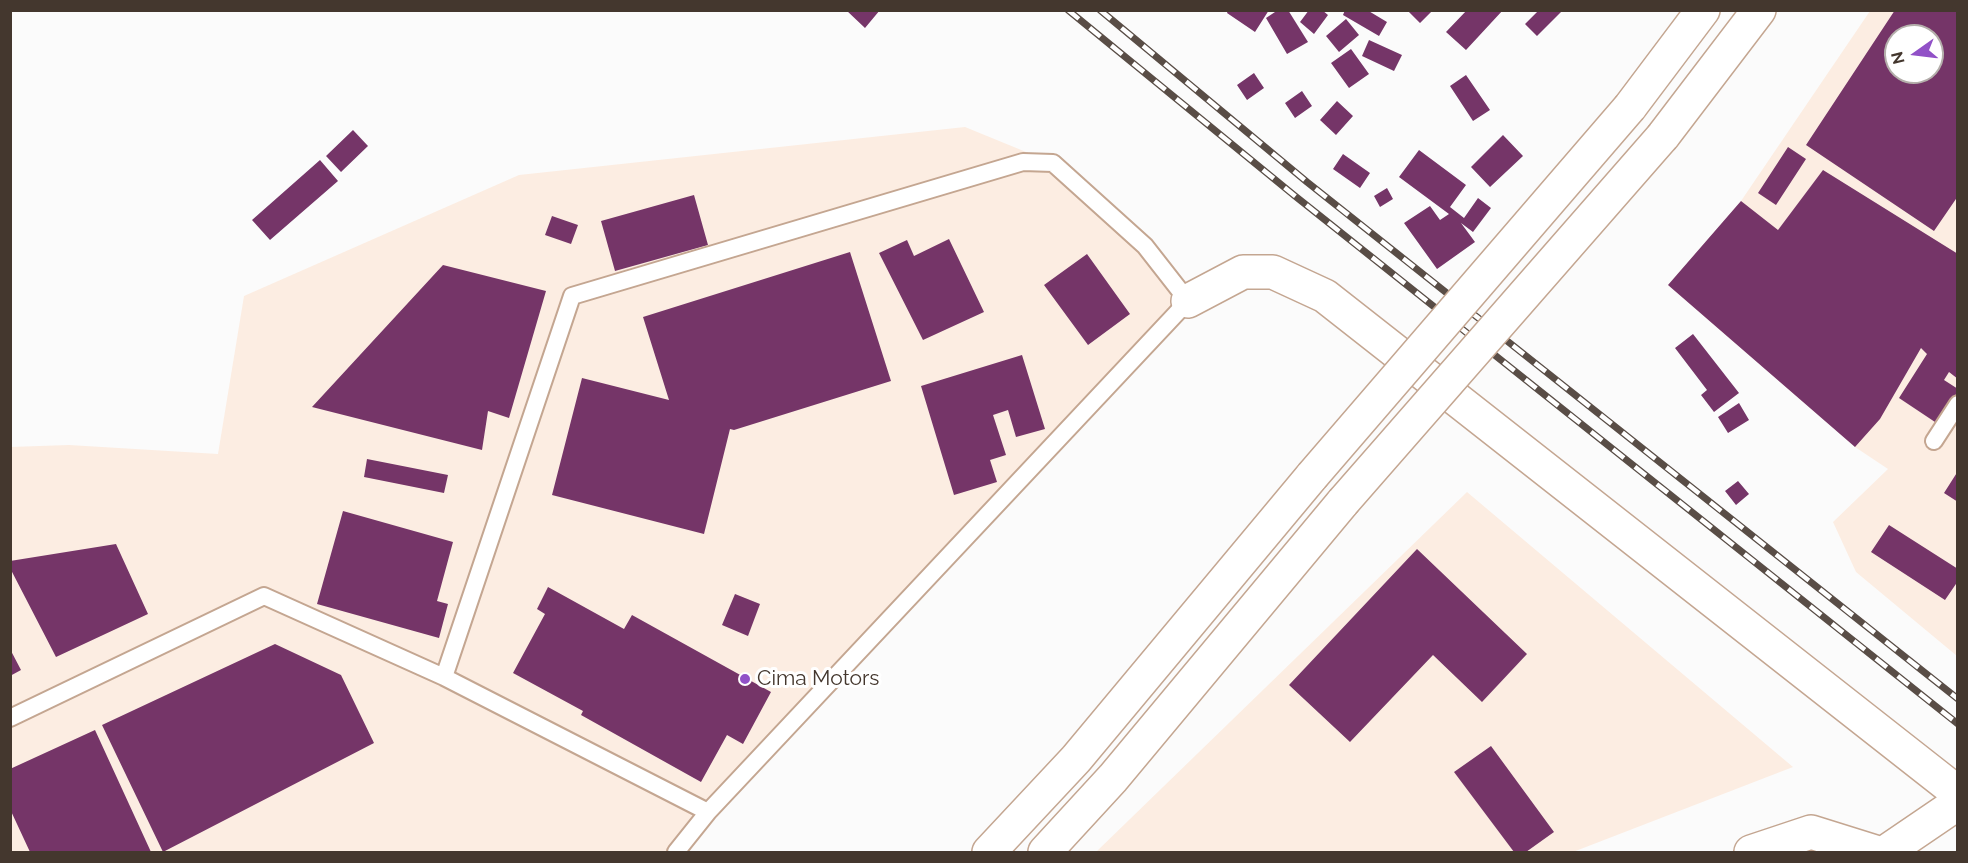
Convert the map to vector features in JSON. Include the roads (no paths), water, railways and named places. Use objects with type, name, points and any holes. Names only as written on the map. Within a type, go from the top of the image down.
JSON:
[{"type":"main road","points":[[988,852],[1076,759],[1312,476],[1630,107],[1703,10]]},
{"type":"main road","points":[[1045,852],[1113,778],[1343,502],[1664,135],[1759,10]]},
{"type":"main road","points":[[1188,301],[1243,272],[1273,273],[1325,296],[1958,794]]},
{"type":"main road","points":[[1886,852],[1958,803]]},
{"type":"main road","points":[[1751,852],[1811,832],[1875,852]]},
{"type":"lane","points":[[444,677],[572,296],[1023,162],[1053,163],[1145,246],[1188,301],[708,812],[676,852]]},
{"type":"lane","points":[[1934,441],[1958,404]]},
{"type":"lane","points":[[10,718],[264,596],[444,677],[708,812]]},
{"type":"railway","points":[[1068,10],[1295,196],[1958,724]]},
{"type":"railway","points":[[1100,10],[1307,182],[1958,699]]},
{"type":"place","name":"Cima Motors","points":[[745,679]]}]
